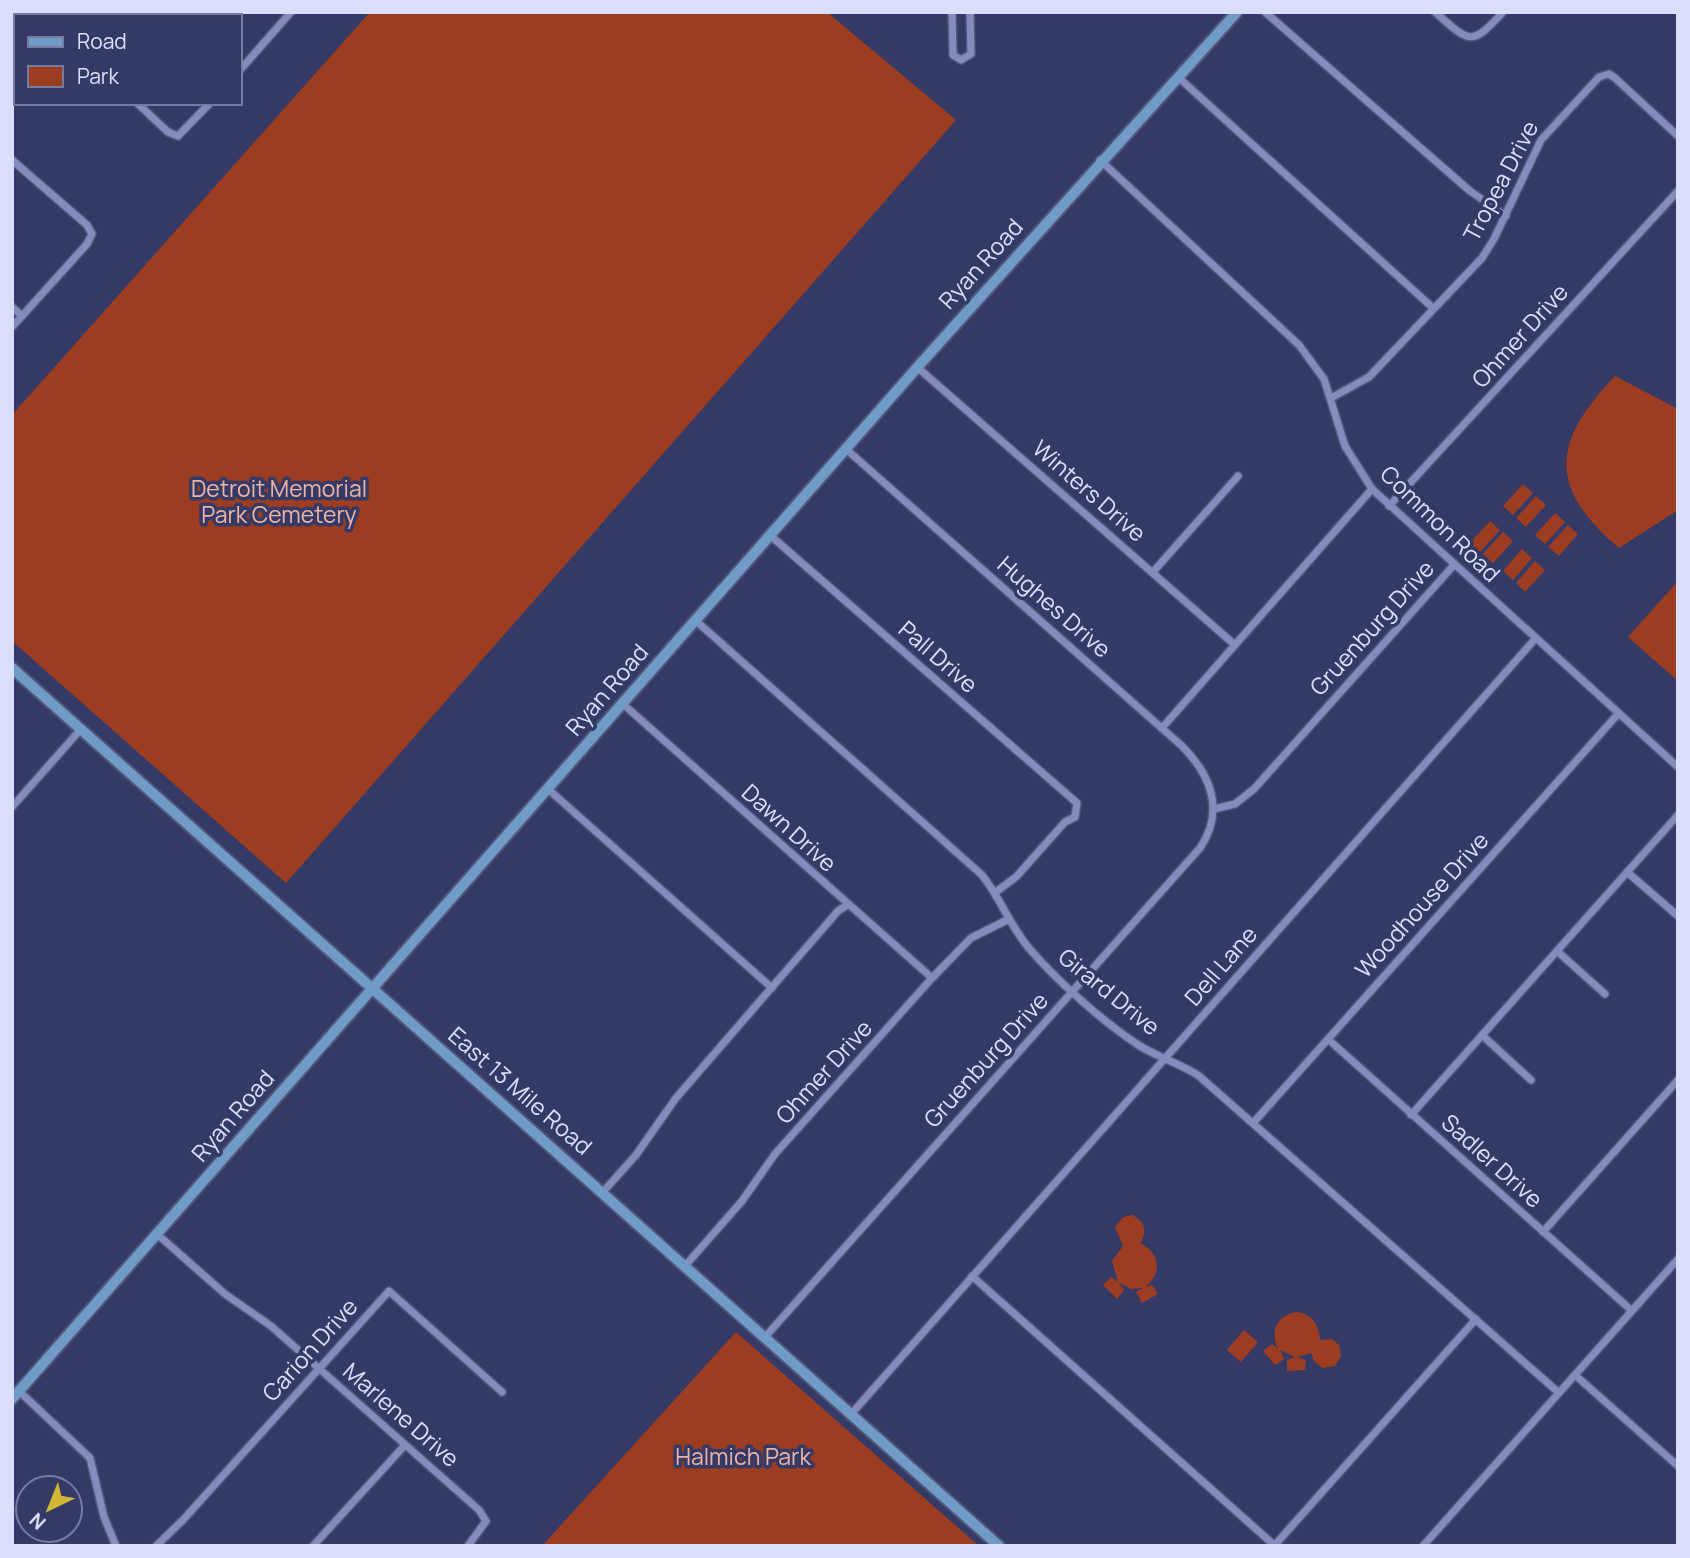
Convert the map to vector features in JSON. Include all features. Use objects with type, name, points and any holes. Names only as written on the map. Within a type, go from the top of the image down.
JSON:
[{"type":"main road","name":"Ryan Road","points":[[16,1395],[1100,160],[1237,12]]},
{"type":"main road","name":"East 13 Mile Road","points":[[12,668],[853,1412],[999,1546]]},
{"type":"street","points":[[242,68],[291,12]]},
{"type":"street","points":[[952,12],[952,50],[961,60],[971,54],[970,12]]},
{"type":"street","points":[[1265,12],[1470,191],[1506,216]]},
{"type":"street","points":[[1435,12],[1462,34],[1476,38],[1482,36],[1503,12]]},
{"type":"street","name":"Tropea Drive","points":[[1331,398],[1369,377],[1482,258],[1506,216],[1541,140],[1599,77],[1609,74],[1615,78],[1678,136]]},
{"type":"street","points":[[1178,76],[1433,308]]},
{"type":"street","points":[[139,105],[168,132],[178,136],[208,105]]},
{"type":"street","points":[[12,160],[87,225],[92,234],[87,244],[12,327]]},
{"type":"street","name":"Common Road","points":[[1100,160],[1298,345],[1324,379],[1345,446],[1372,489],[1678,767]]},
{"type":"street","name":"Ohmer Drive","points":[[1389,506],[1678,191]]},
{"type":"street","points":[[12,307],[22,316]]},
{"type":"street","name":"Winters Drive","points":[[918,367],[1235,645]]},
{"type":"street","name":"Hughes Drive","points":[[846,449],[1196,760],[1206,776],[1214,809]]},
{"type":"street","points":[[1153,572],[1238,476]]},
{"type":"street","points":[[1162,728],[1372,489]]},
{"type":"street","name":"Pall Drive","points":[[771,536],[1076,803],[1078,808],[1075,817],[1065,822],[1017,876],[996,892]]},
{"type":"street","name":"Gruenburg Drive","points":[[766,1336],[1200,848],[1213,824],[1214,809],[1235,803],[1254,789],[1454,566]]},
{"type":"street","name":"Girard Drive","points":[[695,620],[982,875],[996,892],[1007,920],[1044,965],[1073,991],[1137,1045],[1199,1076],[1558,1392]]},
{"type":"street","name":"Dell Lane","points":[[853,1412],[1535,639]]},
{"type":"street","name":"Dawn Drive","points":[[623,704],[932,978]]},
{"type":"street","name":"Woodhouse Drive","points":[[1254,1122],[1618,714]]},
{"type":"street","points":[[12,807],[81,729]]},
{"type":"street","points":[[548,789],[772,988]]},
{"type":"street","points":[[1411,1115],[1678,815]]},
{"type":"street","points":[[1628,872],[1678,916]]},
{"type":"street","points":[[603,1192],[645,1142],[676,1098],[847,905]]},
{"type":"street","name":"Ohmer Drive","points":[[685,1266],[742,1201],[775,1154],[932,978],[971,938],[1007,920]]},
{"type":"street","points":[[1557,951],[1605,994]]},
{"type":"street","points":[[1482,1035],[1531,1080]]},
{"type":"street","name":"Sadler Drive","points":[[1329,1040],[1631,1310]]},
{"type":"street","points":[[1543,1232],[1678,1080]]},
{"type":"street","name":"Marlene Drive","points":[[157,1234],[320,1369],[480,1510],[486,1521],[468,1546]]},
{"type":"street","points":[[1423,1546],[1678,1259]]},
{"type":"street","points":[[972,1276],[1274,1545],[1476,1319]]},
{"type":"street","name":"Carion Drive","points":[[156,1546],[389,1291],[502,1392]]},
{"type":"street","points":[[1575,1375],[1678,1466]]},
{"type":"street","points":[[16,1395],[90,1458],[104,1517],[116,1546]]},
{"type":"street","points":[[313,1546],[405,1445]]},
{"type":"green space","name":"Detroit Memorial Park Cemetery","points":[[370,12],[827,12],[956,120],[286,883],[12,641],[12,415]]},
{"type":"green space","points":[[1615,376],[1678,409],[1678,510],[1619,548],[1579,505],[1569,484],[1566,464],[1570,443],[1579,422]]},
{"type":"green space","points":[[1523,484],[1533,493],[1513,515],[1503,506]]},
{"type":"green space","points":[[1536,496],[1546,505],[1526,527],[1516,518]]},
{"type":"green space","points":[[1555,513],[1565,522],[1545,544],[1535,535]]},
{"type":"green space","points":[[1490,521],[1500,530],[1480,552],[1470,543]]},
{"type":"green space","points":[[1568,525],[1578,534],[1559,556],[1548,547]]},
{"type":"green space","points":[[1503,532],[1513,541],[1493,563],[1483,554]]},
{"type":"green space","points":[[1522,549],[1532,558],[1513,580],[1503,571]]},
{"type":"green space","points":[[1535,561],[1545,570],[1525,592],[1516,583]]},
{"type":"green space","points":[[1678,581],[1678,681],[1628,637]]},
{"type":"green space","points":[[1132,1215],[1140,1220],[1144,1227],[1140,1243],[1152,1252],[1157,1264],[1155,1276],[1145,1287],[1152,1285],[1158,1294],[1142,1303],[1136,1292],[1143,1288],[1131,1289],[1119,1283],[1124,1290],[1117,1299],[1103,1285],[1111,1277],[1118,1282],[1112,1261],[1123,1246],[1115,1227],[1123,1217]]},
{"type":"green space","points":[[1296,1312],[1314,1321],[1320,1340],[1332,1339],[1339,1345],[1341,1356],[1335,1366],[1322,1368],[1314,1361],[1311,1353],[1297,1357],[1306,1360],[1305,1370],[1287,1371],[1287,1360],[1295,1357],[1280,1350],[1284,1359],[1275,1365],[1263,1351],[1272,1344],[1278,1349],[1276,1325],[1284,1317]]},
{"type":"green space","points":[[1244,1330],[1258,1342],[1241,1362],[1227,1350]]},
{"type":"green space","name":"Halmich Park","points":[[736,1332],[979,1546],[542,1546]]}]
